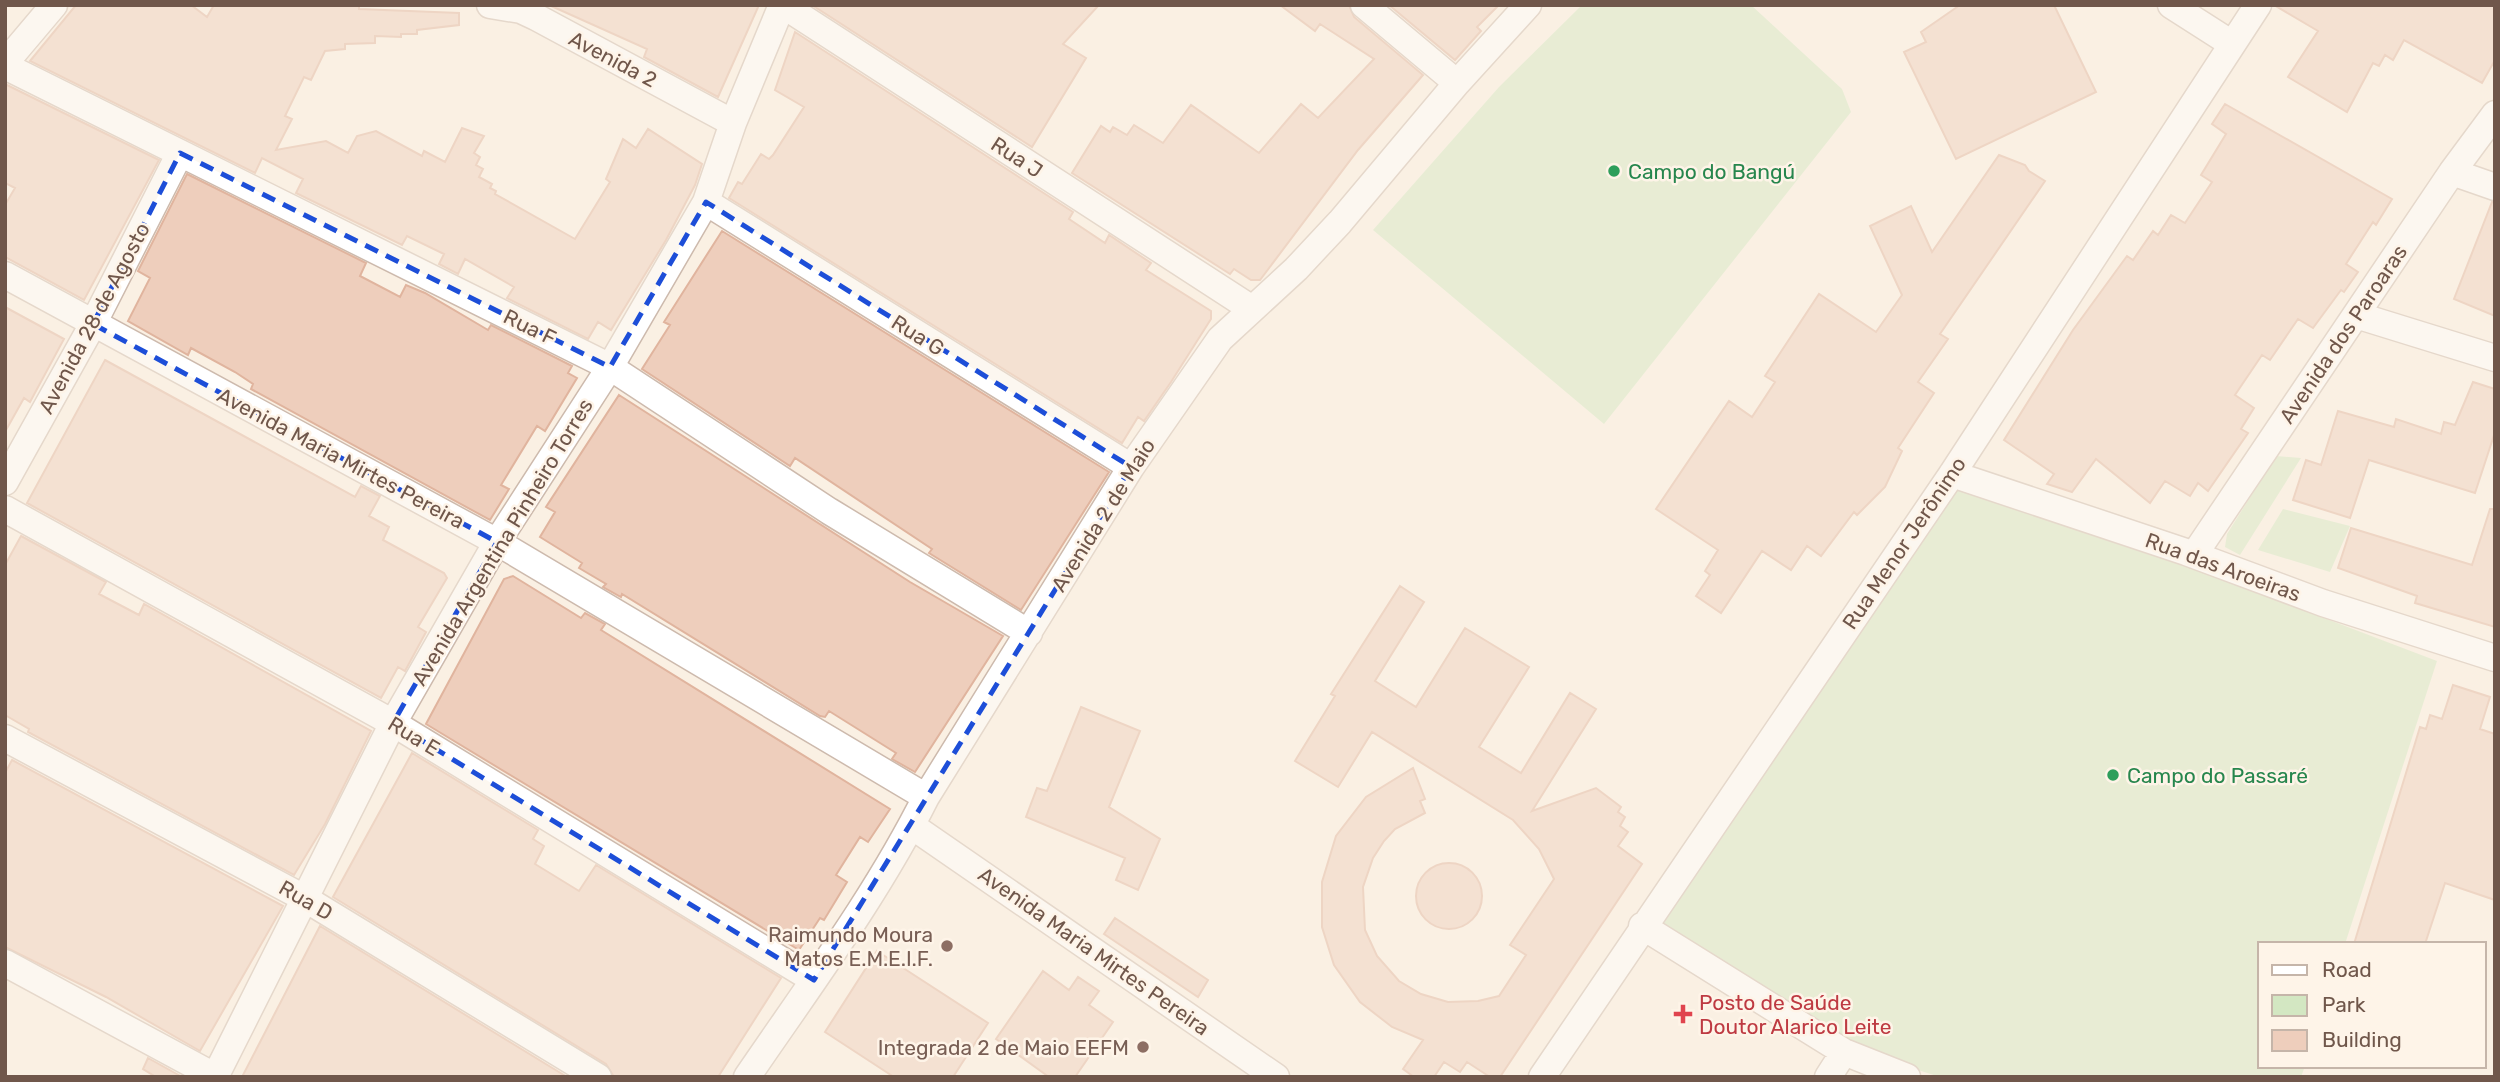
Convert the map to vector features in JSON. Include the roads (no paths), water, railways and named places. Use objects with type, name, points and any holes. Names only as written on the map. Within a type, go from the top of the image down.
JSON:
[{"type":"street","points":[[5,65],[54,5]]},
{"type":"street","name":"Avenida 2","points":[[490,5],[521,10],[536,17],[733,124]]},
{"type":"street","name":"Avenida Argentina Pinheiro Torres","points":[[215,1077],[393,723],[497,542],[610,367],[706,202],[733,124],[783,5]]},
{"type":"street","name":"Rua J","points":[[783,5],[1252,309]]},
{"type":"street","points":[[1364,5],[1457,83]]},
{"type":"street","name":"Avenida 2 de Maio","points":[[747,1077],[814,979],[912,826],[926,797],[1131,467],[1220,339],[1296,269],[1340,222],[1457,83],[1528,5]]},
{"type":"street","points":[[2171,5],[2232,44]]},
{"type":"street","name":"Rua Menor Jerônimo","points":[[1542,1077],[1642,926],[1952,474],[2258,5]]},
{"type":"street","name":"Rua F","points":[[5,65],[610,367],[829,511],[1029,633]]},
{"type":"street","name":"Avenida dos Paroaras","points":[[2194,555],[2452,172],[2495,114]]},
{"type":"street","name":"Avenida 28 de Agosto","points":[[5,482],[93,324],[180,153]]},
{"type":"street","points":[[2452,172],[2495,187]]},
{"type":"street","name":"Rua G","points":[[706,202],[1131,467]]},
{"type":"street","name":"Avenida Maria Mirtes Pereira","points":[[5,275],[497,542],[926,797]]},
{"type":"street","points":[[2356,315],[2495,358]]},
{"type":"street","name":"Rua das Aroeiras","points":[[1952,474],[2194,555],[2323,603],[2495,658]]},
{"type":"street","name":"Rua E","points":[[5,509],[393,723],[814,979]]},
{"type":"street","name":"Rua D","points":[[5,738],[304,898],[598,1077]]},
{"type":"street","name":"Avenida Maria Mirtes Pereira","points":[[912,826],[1276,1077]]},
{"type":"street","points":[[1642,926],[1874,1072],[1907,1077]]},
{"type":"street","points":[[5,963],[215,1077]]},
{"type":"street","points":[[1828,1077],[1844,1052]]},
{"type":"place","name":"Campo do Bangú","points":[[1614,171]]},
{"type":"place","name":"Campo do Passaré","points":[[2113,775]]},
{"type":"place","name":"Raimundo Moura Matos E.M.E.I.F.","points":[[947,946]]},
{"type":"place","name":"Posto de Saúde Doutor Alarico Leite","points":[[1683,1014]]},
{"type":"place","name":"Integrada 2 de Maio EEFM","points":[[1143,1047]]}]
